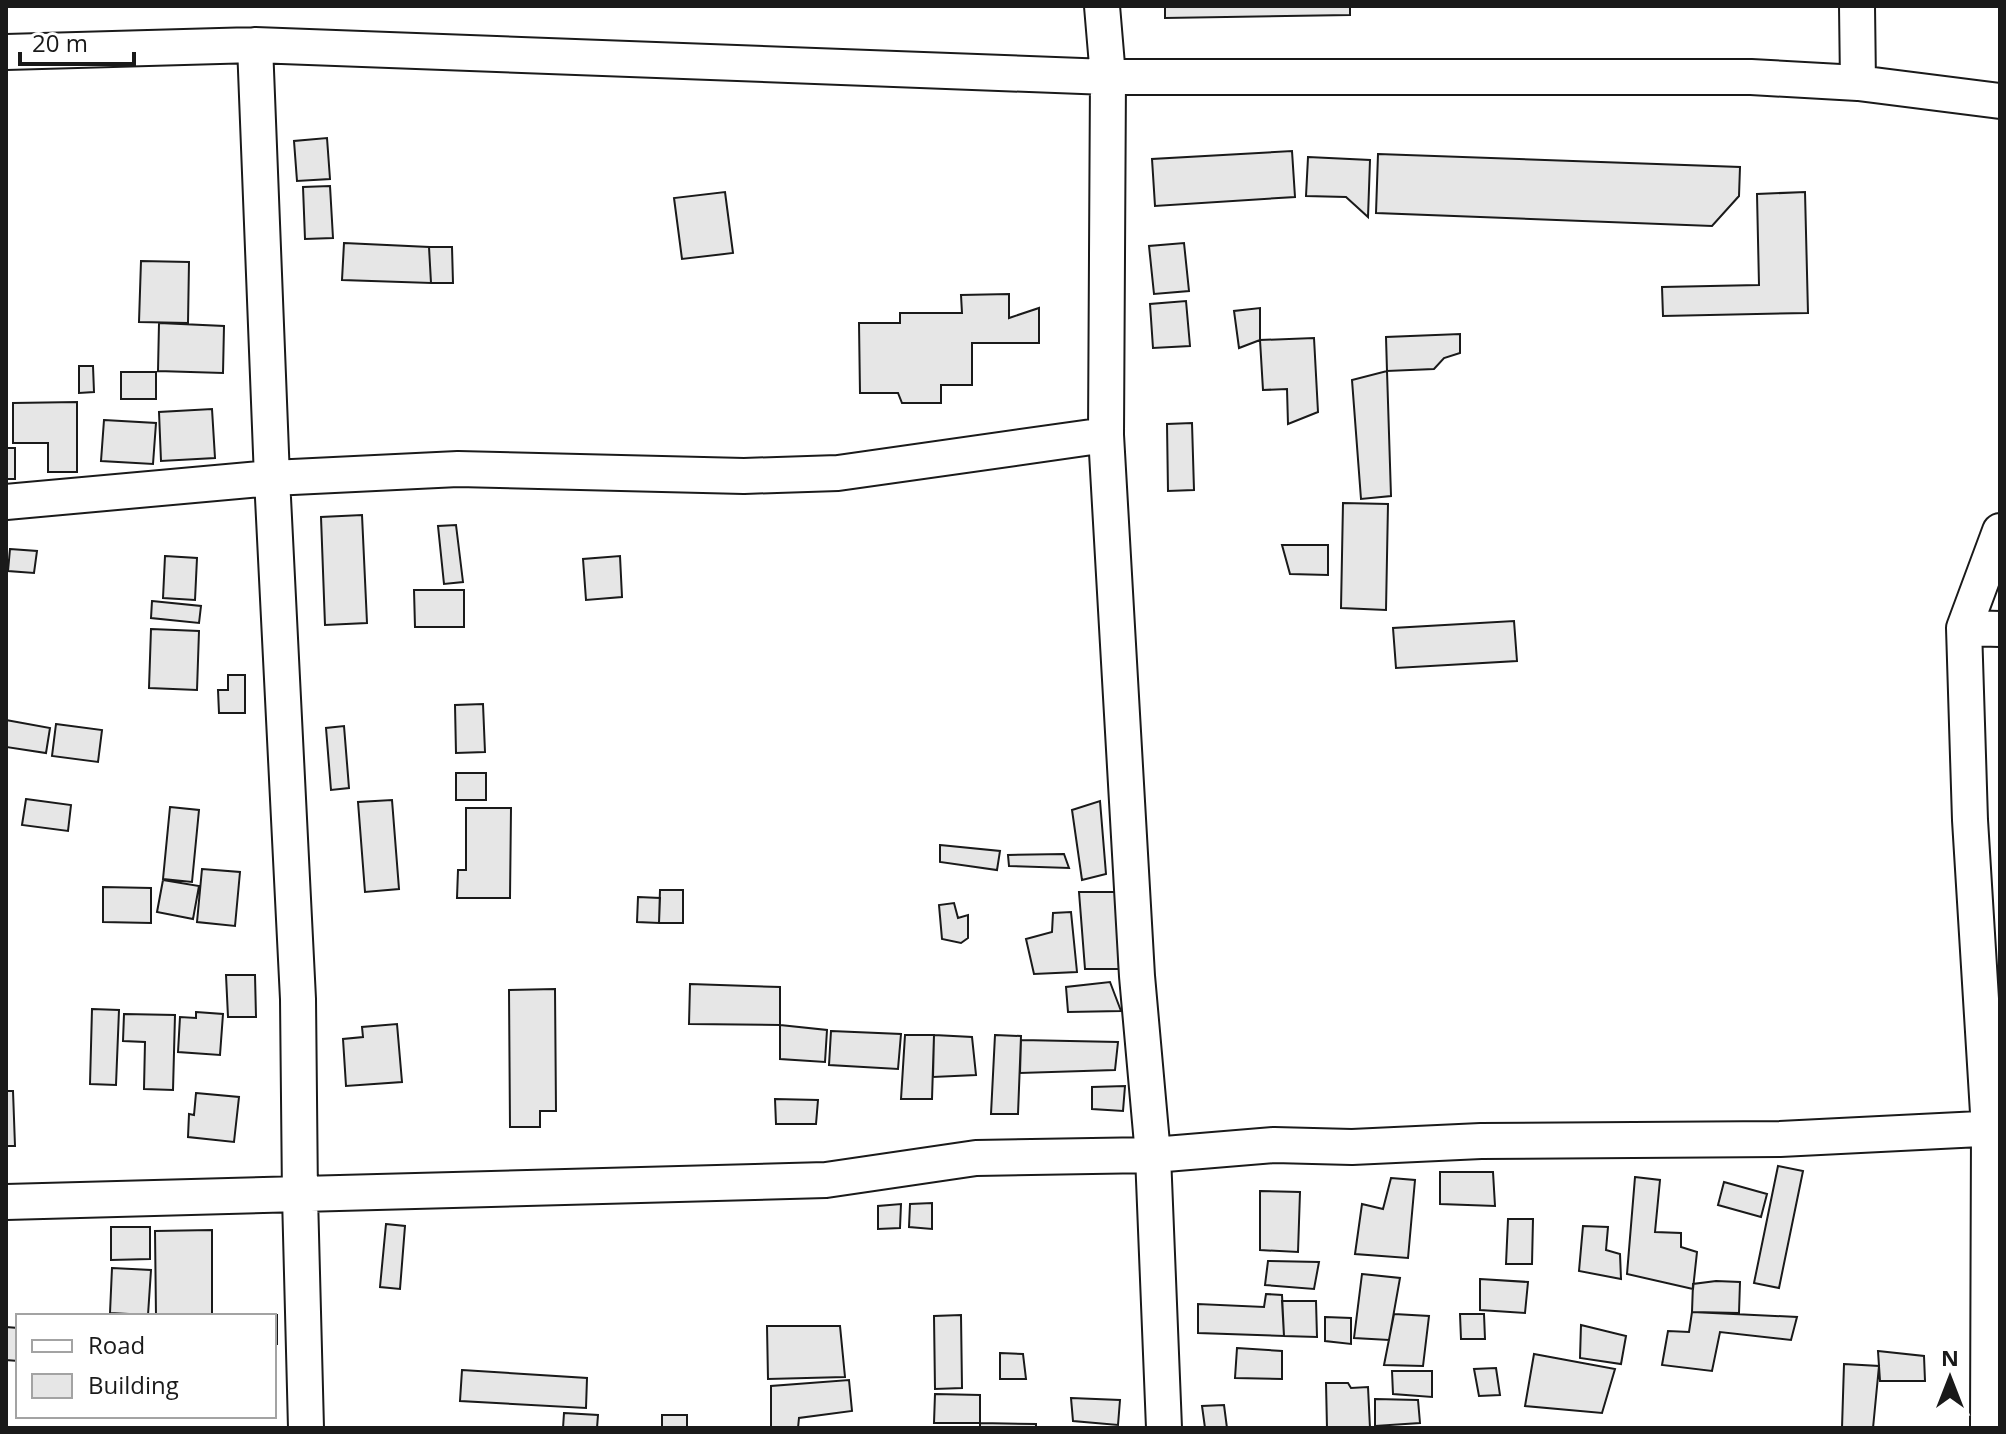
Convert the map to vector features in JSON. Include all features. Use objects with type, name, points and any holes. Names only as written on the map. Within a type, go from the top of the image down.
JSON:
[{"type":"street","points":[[1102,6],[1108,77],[1106,435],[1137,976],[1153,1155],[1164,1428]]},
{"type":"street","points":[[1857,6],[1858,83]]},
{"type":"street","points":[[255,45],[272,478],[298,999],[306,1428]]},
{"type":"street","points":[[6,52],[255,45],[1108,77],[1751,77],[1858,83],[2000,101]]},
{"type":"street","points":[[6,502],[272,478],[458,469],[744,476],[838,473],[1106,435]]},
{"type":"street","points":[[1988,1428],[1995,1128],[1970,820],[1964,628],[2000,531]]},
{"type":"street","points":[[1964,628],[2000,629]]},
{"type":"street","points":[[6,1202],[826,1180],[976,1158],[1153,1155],[1274,1145],[1352,1147],[1481,1141],[1780,1139],[1995,1128]]},
{"type":"building","points":[[1165,6],[1350,6],[1350,15],[1165,18]]},
{"type":"building","points":[[327,138],[330,179],[297,181],[294,141]]},
{"type":"building","points":[[1292,151],[1295,197],[1155,206],[1152,159]]},
{"type":"building","points":[[1378,154],[1740,167],[1739,196],[1712,226],[1376,213]]},
{"type":"building","points":[[1308,157],[1370,160],[1368,217],[1346,197],[1306,196]]},
{"type":"building","points":[[330,186],[333,238],[305,239],[303,187]]},
{"type":"building","points":[[725,192],[733,253],[682,259],[674,198]]},
{"type":"building","points":[[1805,192],[1808,313],[1663,316],[1662,287],[1759,285],[1757,194]]},
{"type":"building","points":[[344,243],[429,247],[431,283],[342,280]]},
{"type":"building","points":[[1184,243],[1189,291],[1154,294],[1149,246]]},
{"type":"building","points":[[429,247],[452,247],[453,283],[431,283]]},
{"type":"building","points":[[141,261],[189,262],[188,323],[139,322]]},
{"type":"building","points":[[1009,294],[1009,318],[1039,308],[1039,343],[972,343],[972,385],[941,385],[941,403],[902,403],[898,393],[860,393],[859,323],[900,323],[900,313],[962,313],[961,295]]},
{"type":"building","points":[[1186,301],[1190,346],[1153,348],[1150,304]]},
{"type":"building","points":[[1260,308],[1260,340],[1239,348],[1234,311]]},
{"type":"building","points":[[159,323],[224,326],[223,373],[158,371]]},
{"type":"building","points":[[1460,334],[1460,353],[1444,358],[1434,369],[1387,371],[1386,337]]},
{"type":"building","points":[[1314,338],[1318,412],[1288,424],[1287,389],[1263,390],[1260,340]]},
{"type":"building","points":[[79,366],[93,366],[94,392],[79,393]]},
{"type":"building","points":[[1387,371],[1391,496],[1361,499],[1352,380]]},
{"type":"building","points":[[121,372],[156,372],[156,399],[121,399]]},
{"type":"building","points":[[77,402],[77,472],[48,472],[48,443],[13,443],[13,403]]},
{"type":"building","points":[[212,409],[215,458],[161,461],[159,412]]},
{"type":"building","points":[[104,420],[156,423],[153,464],[101,461]]},
{"type":"building","points":[[1192,423],[1194,490],[1168,491],[1167,424]]},
{"type":"building","points":[[6,448],[15,448],[15,479],[6,479]]},
{"type":"building","points":[[1343,503],[1388,504],[1386,610],[1341,608]]},
{"type":"building","points":[[362,515],[367,623],[325,625],[321,517]]},
{"type":"building","points":[[456,525],[463,582],[444,584],[438,526]]},
{"type":"building","points":[[1282,545],[1328,545],[1328,575],[1290,574]]},
{"type":"building","points":[[10,549],[37,551],[34,573],[8,571]]},
{"type":"building","points":[[165,556],[197,558],[195,600],[163,598]]},
{"type":"building","points":[[620,556],[622,597],[586,600],[583,559]]},
{"type":"building","points":[[414,590],[464,590],[464,627],[415,627]]},
{"type":"building","points":[[152,601],[201,606],[199,623],[151,618]]},
{"type":"building","points":[[1514,621],[1517,661],[1396,668],[1393,628]]},
{"type":"building","points":[[151,629],[199,631],[197,690],[149,688]]},
{"type":"building","points":[[228,675],[245,675],[245,713],[219,713],[218,690],[228,690]]},
{"type":"building","points":[[483,704],[485,752],[456,753],[455,705]]},
{"type":"building","points":[[6,720],[50,728],[46,753],[6,747]]},
{"type":"building","points":[[56,724],[102,730],[98,762],[52,756]]},
{"type":"building","points":[[344,726],[349,788],[331,790],[326,728]]},
{"type":"building","points":[[456,773],[486,773],[486,800],[456,800]]},
{"type":"building","points":[[26,799],[71,805],[68,831],[22,825]]},
{"type":"building","points":[[392,800],[399,889],[365,892],[358,802]]},
{"type":"building","points":[[1100,801],[1106,874],[1082,880],[1072,810]]},
{"type":"building","points":[[170,807],[199,810],[192,882],[163,879]]},
{"type":"building","points":[[466,808],[511,808],[510,898],[457,898],[458,870],[466,870]]},
{"type":"building","points":[[940,845],[1000,851],[997,870],[940,862]]},
{"type":"building","points":[[1064,854],[1069,868],[1009,866],[1008,855]]},
{"type":"building","points":[[202,869],[240,872],[235,926],[197,922]]},
{"type":"building","points":[[163,880],[199,886],[193,919],[157,912]]},
{"type":"building","points":[[103,887],[151,888],[151,923],[103,922]]},
{"type":"building","points":[[660,890],[683,890],[683,923],[659,923]]},
{"type":"building","points":[[1079,892],[1116,892],[1119,969],[1085,969]]},
{"type":"building","points":[[638,897],[660,898],[659,923],[637,922]]},
{"type":"building","points":[[954,903],[958,918],[968,915],[968,938],[961,943],[942,939],[939,905]]},
{"type":"building","points":[[1071,912],[1077,972],[1034,974],[1026,939],[1052,932],[1053,913]]},
{"type":"building","points":[[226,975],[255,975],[256,1017],[228,1017]]},
{"type":"building","points":[[1110,982],[1121,1011],[1068,1012],[1066,987]]},
{"type":"building","points":[[690,984],[780,987],[780,1025],[689,1024]]},
{"type":"building","points":[[555,989],[556,1111],[540,1111],[540,1127],[510,1127],[509,990]]},
{"type":"building","points":[[92,1009],[119,1010],[116,1085],[90,1084]]},
{"type":"building","points":[[196,1012],[223,1014],[220,1055],[178,1052],[180,1017],[196,1018]]},
{"type":"building","points":[[124,1014],[175,1015],[173,1090],[144,1089],[145,1042],[123,1041]]},
{"type":"building","points":[[397,1024],[402,1082],[346,1086],[343,1039],[363,1037],[362,1027]]},
{"type":"building","points":[[780,1025],[827,1030],[825,1062],[780,1059]]},
{"type":"building","points":[[831,1031],[901,1034],[898,1069],[829,1065]]},
{"type":"building","points":[[905,1035],[934,1035],[932,1099],[901,1099]]},
{"type":"building","points":[[934,1035],[972,1037],[976,1075],[933,1077]]},
{"type":"building","points":[[995,1035],[1021,1036],[1018,1114],[991,1114]]},
{"type":"building","points":[[1021,1040],[1118,1042],[1115,1070],[1020,1073]]},
{"type":"building","points":[[1125,1086],[1123,1111],[1092,1109],[1092,1087]]},
{"type":"building","points":[[6,1091],[13,1091],[15,1146],[6,1146]]},
{"type":"building","points":[[196,1093],[239,1097],[234,1142],[188,1137],[189,1114],[194,1115]]},
{"type":"building","points":[[775,1099],[818,1100],[816,1124],[776,1124]]},
{"type":"building","points":[[1778,1166],[1803,1171],[1779,1288],[1754,1283]]},
{"type":"building","points":[[1440,1172],[1493,1172],[1495,1206],[1440,1204]]},
{"type":"building","points":[[1635,1177],[1660,1180],[1655,1232],[1681,1233],[1681,1247],[1697,1252],[1693,1289],[1627,1274]]},
{"type":"building","points":[[1391,1178],[1415,1180],[1408,1258],[1355,1254],[1362,1204],[1383,1209]]},
{"type":"building","points":[[1724,1182],[1767,1194],[1761,1217],[1718,1205]]},
{"type":"building","points":[[1260,1191],[1300,1192],[1298,1252],[1260,1250]]},
{"type":"building","points":[[932,1203],[932,1229],[909,1227],[910,1204]]},
{"type":"building","points":[[901,1204],[900,1228],[878,1229],[878,1206]]},
{"type":"building","points":[[1508,1219],[1533,1219],[1532,1264],[1506,1264]]},
{"type":"building","points":[[386,1224],[405,1226],[400,1289],[380,1287]]},
{"type":"building","points":[[1583,1226],[1608,1227],[1606,1250],[1620,1254],[1621,1279],[1579,1271]]},
{"type":"building","points":[[111,1227],[150,1227],[150,1259],[111,1260]]},
{"type":"building","points":[[212,1230],[212,1314],[156,1314],[155,1231]]},
{"type":"building","points":[[1268,1261],[1319,1262],[1314,1289],[1265,1285]]},
{"type":"building","points":[[112,1268],[151,1270],[148,1314],[110,1313]]},
{"type":"building","points":[[1362,1274],[1400,1278],[1389,1340],[1354,1338]]},
{"type":"building","points":[[1480,1279],[1528,1282],[1525,1313],[1480,1310]]},
{"type":"building","points":[[1740,1282],[1739,1313],[1692,1312],[1693,1284]]},
{"type":"building","points":[[1266,1294],[1282,1295],[1284,1336],[1198,1333],[1198,1304],[1264,1307]]},
{"type":"building","points":[[1282,1301],[1316,1301],[1317,1337],[1284,1336]]},
{"type":"building","points":[[1692,1312],[1797,1317],[1791,1340],[1720,1332],[1712,1371],[1662,1365],[1668,1331],[1689,1332]]},
{"type":"building","points":[[1394,1314],[1429,1316],[1423,1366],[1384,1365]]},
{"type":"building","points":[[1460,1314],[1484,1314],[1485,1339],[1461,1339]]},
{"type":"building","points":[[961,1315],[962,1388],[935,1389],[934,1316]]},
{"type":"building","points":[[1325,1317],[1351,1318],[1351,1344],[1325,1341]]},
{"type":"building","points":[[1581,1325],[1626,1336],[1621,1364],[1580,1358]]},
{"type":"building","points":[[767,1326],[840,1326],[845,1377],[768,1379]]},
{"type":"building","points":[[6,1327],[16,1328],[16,1361],[6,1360]]},
{"type":"building","points":[[1237,1348],[1282,1351],[1282,1379],[1235,1378]]},
{"type":"building","points":[[1878,1351],[1924,1356],[1925,1381],[1880,1381]]},
{"type":"building","points":[[1000,1353],[1023,1354],[1026,1379],[1000,1379]]},
{"type":"building","points":[[1534,1354],[1615,1369],[1602,1413],[1525,1406]]},
{"type":"building","points":[[1844,1364],[1879,1366],[1873,1428],[1842,1428]]},
{"type":"building","points":[[1496,1368],[1500,1395],[1479,1396],[1474,1369]]},
{"type":"building","points":[[462,1370],[587,1378],[586,1408],[460,1401]]},
{"type":"building","points":[[1392,1371],[1432,1371],[1432,1397],[1393,1394]]},
{"type":"building","points":[[849,1380],[852,1411],[799,1418],[798,1428],[771,1428],[771,1386]]},
{"type":"building","points":[[1326,1383],[1348,1383],[1351,1388],[1368,1387],[1370,1428],[1327,1428]]},
{"type":"building","points":[[935,1394],[980,1395],[980,1423],[934,1423]]},
{"type":"building","points":[[1071,1398],[1120,1400],[1118,1425],[1073,1421]]},
{"type":"building","points":[[1375,1399],[1418,1400],[1420,1423],[1375,1426]]},
{"type":"building","points":[[1224,1405],[1227,1428],[1205,1428],[1202,1406]]},
{"type":"building","points":[[564,1413],[598,1415],[597,1428],[563,1428]]},
{"type":"building","points":[[662,1415],[687,1415],[687,1428],[662,1428]]},
{"type":"building","points":[[980,1423],[1036,1424],[1036,1428],[980,1428]]}]
